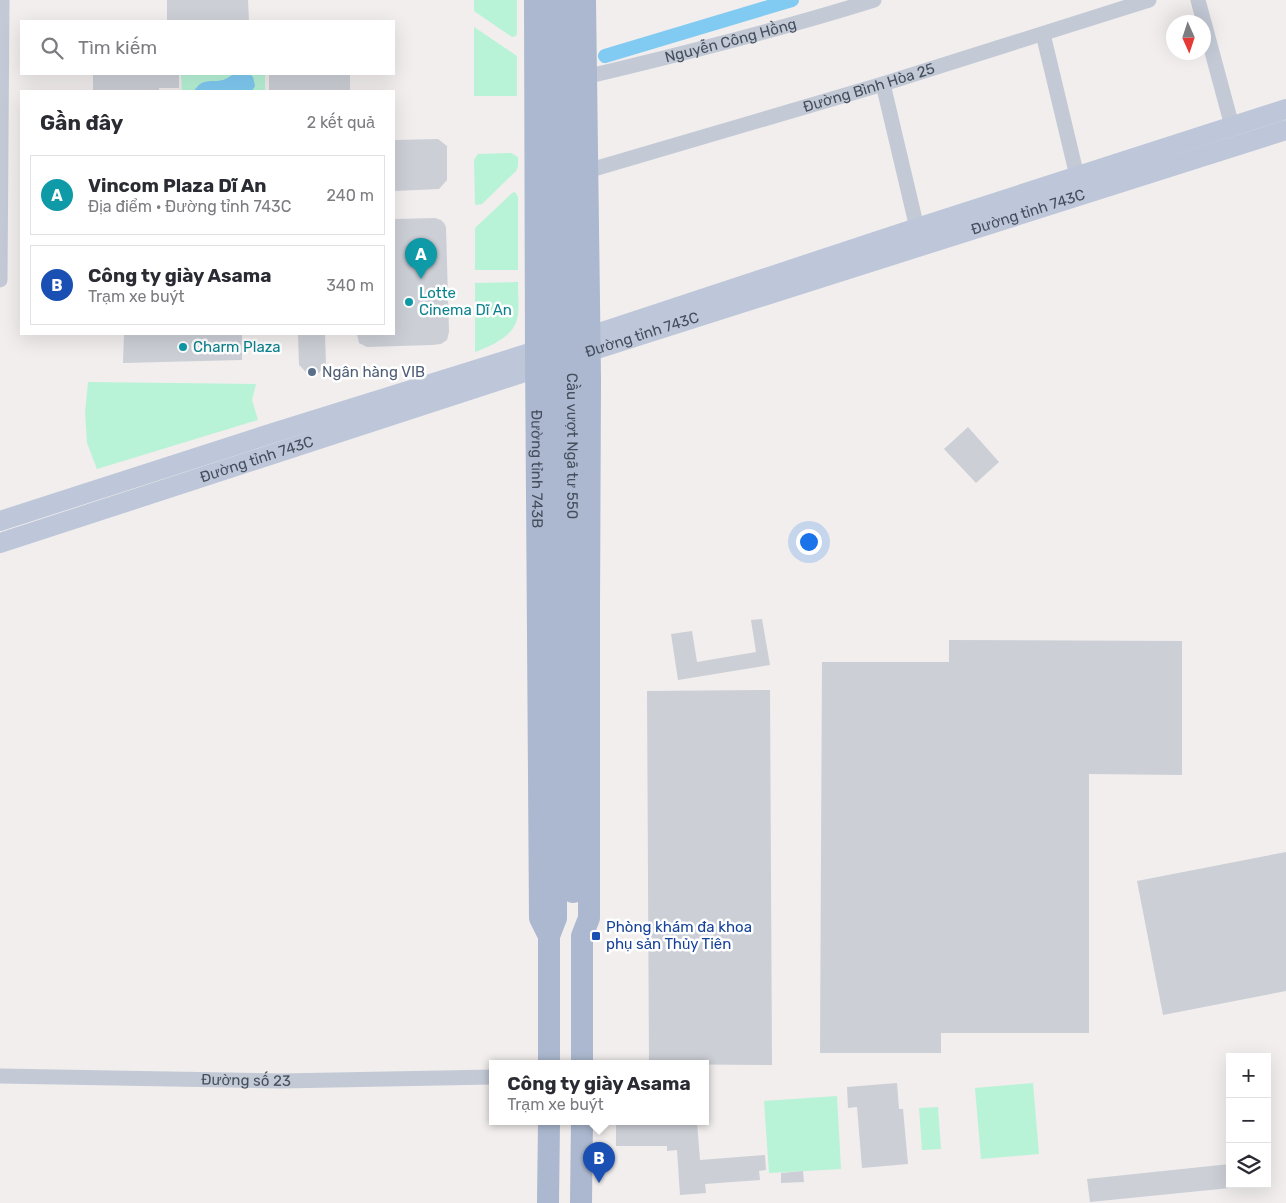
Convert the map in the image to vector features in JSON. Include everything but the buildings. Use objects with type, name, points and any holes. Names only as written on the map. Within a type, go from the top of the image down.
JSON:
[{"type":"main road","name":"Đường tỉnh 743B","points":[[535,0],[540,918],[549,936]]},
{"type":"main road","name":"Cầu vượt Ngã tư 550","points":[[553,0],[564,891]]},
{"type":"main road","name":"Cầu vượt Ngã tư 550","points":[[564,891],[572,374],[570,0]]},
{"type":"main road","points":[[582,1060],[582,936],[589,918],[590,344],[585,0]]},
{"type":"main road","name":"Đường tỉnh 743C","points":[[0,521],[299,435],[590,344],[907,238],[1078,176],[1286,109]]},
{"type":"main road","points":[[1232,126],[1237,146]]},
{"type":"main road","name":"Đường tỉnh 743C","points":[[907,238],[1237,146],[1286,130]]},
{"type":"main road","name":"Đường tỉnh 743C","points":[[1,538],[299,435]]},
{"type":"main road","name":"Đường tỉnh 743B","points":[[549,1060],[549,936],[564,891]]},
{"type":"main road","points":[[564,891],[582,936]]},
{"type":"main road","points":[[548,1125],[548,1203]]},
{"type":"main road","points":[[581,1203],[582,1125]]},
{"type":"street","points":[[0,280],[2,0]]},
{"type":"street","name":"Nguyễn Công Hồng","points":[[586,77],[823,16],[874,0]]},
{"type":"street","name":"Đường Bình Hòa 25","points":[[587,171],[884,84],[1149,0]]},
{"type":"street","points":[[1198,0],[1232,126]]},
{"type":"street","points":[[1043,34],[1078,176]]},
{"type":"street","points":[[884,84],[907,238]]},
{"type":"street","name":"Đường số 23","points":[[0,1076],[281,1081],[489,1077]]},
{"type":"green space","points":[[474,0],[517,0],[516,36],[512,37],[474,11]]},
{"type":"green space","points":[[474,27],[517,56],[517,96],[474,96]]},
{"type":"green space","points":[[181,75],[265,75],[265,90],[182,90]]},
{"type":"green space","points":[[511,153],[518,157],[516,171],[482,204],[476,205],[474,160],[478,154]]},
{"type":"green space","points":[[515,192],[518,197],[518,270],[475,270],[475,228]]},
{"type":"green space","points":[[518,282],[518,314],[513,328],[496,343],[475,352],[475,283]]},
{"type":"green space","points":[[88,382],[256,384],[252,400],[258,420],[97,469],[87,443],[85,412]]},
{"type":"green space","points":[[1033,1083],[1039,1154],[981,1159],[975,1088]]},
{"type":"green space","points":[[837,1096],[841,1169],[769,1173],[764,1101]]},
{"type":"green space","points":[[938,1107],[941,1149],[922,1150],[919,1108]]},
{"type":"water","points":[[232,75],[251,75],[255,86],[253,90],[195,90],[204,82],[223,80]]},
{"type":"waterway","points":[[605,56],[792,0]]},
{"type":"place","name":"Vincom Plaza Dĩ An","points":[[421,279]]},
{"type":"place","name":"Lotte Cinema Dĩ An","points":[[409,302]]},
{"type":"place","name":"Charm Plaza","points":[[183,347]]},
{"type":"place","name":"Ngân hàng VIB","points":[[312,372]]},
{"type":"place","name":"Phòng khám đa khoa phụ sản Thủy Tiên","points":[[596,936]]},
{"type":"place","name":"Công ty giày Asama","points":[[599,1183]]}]
